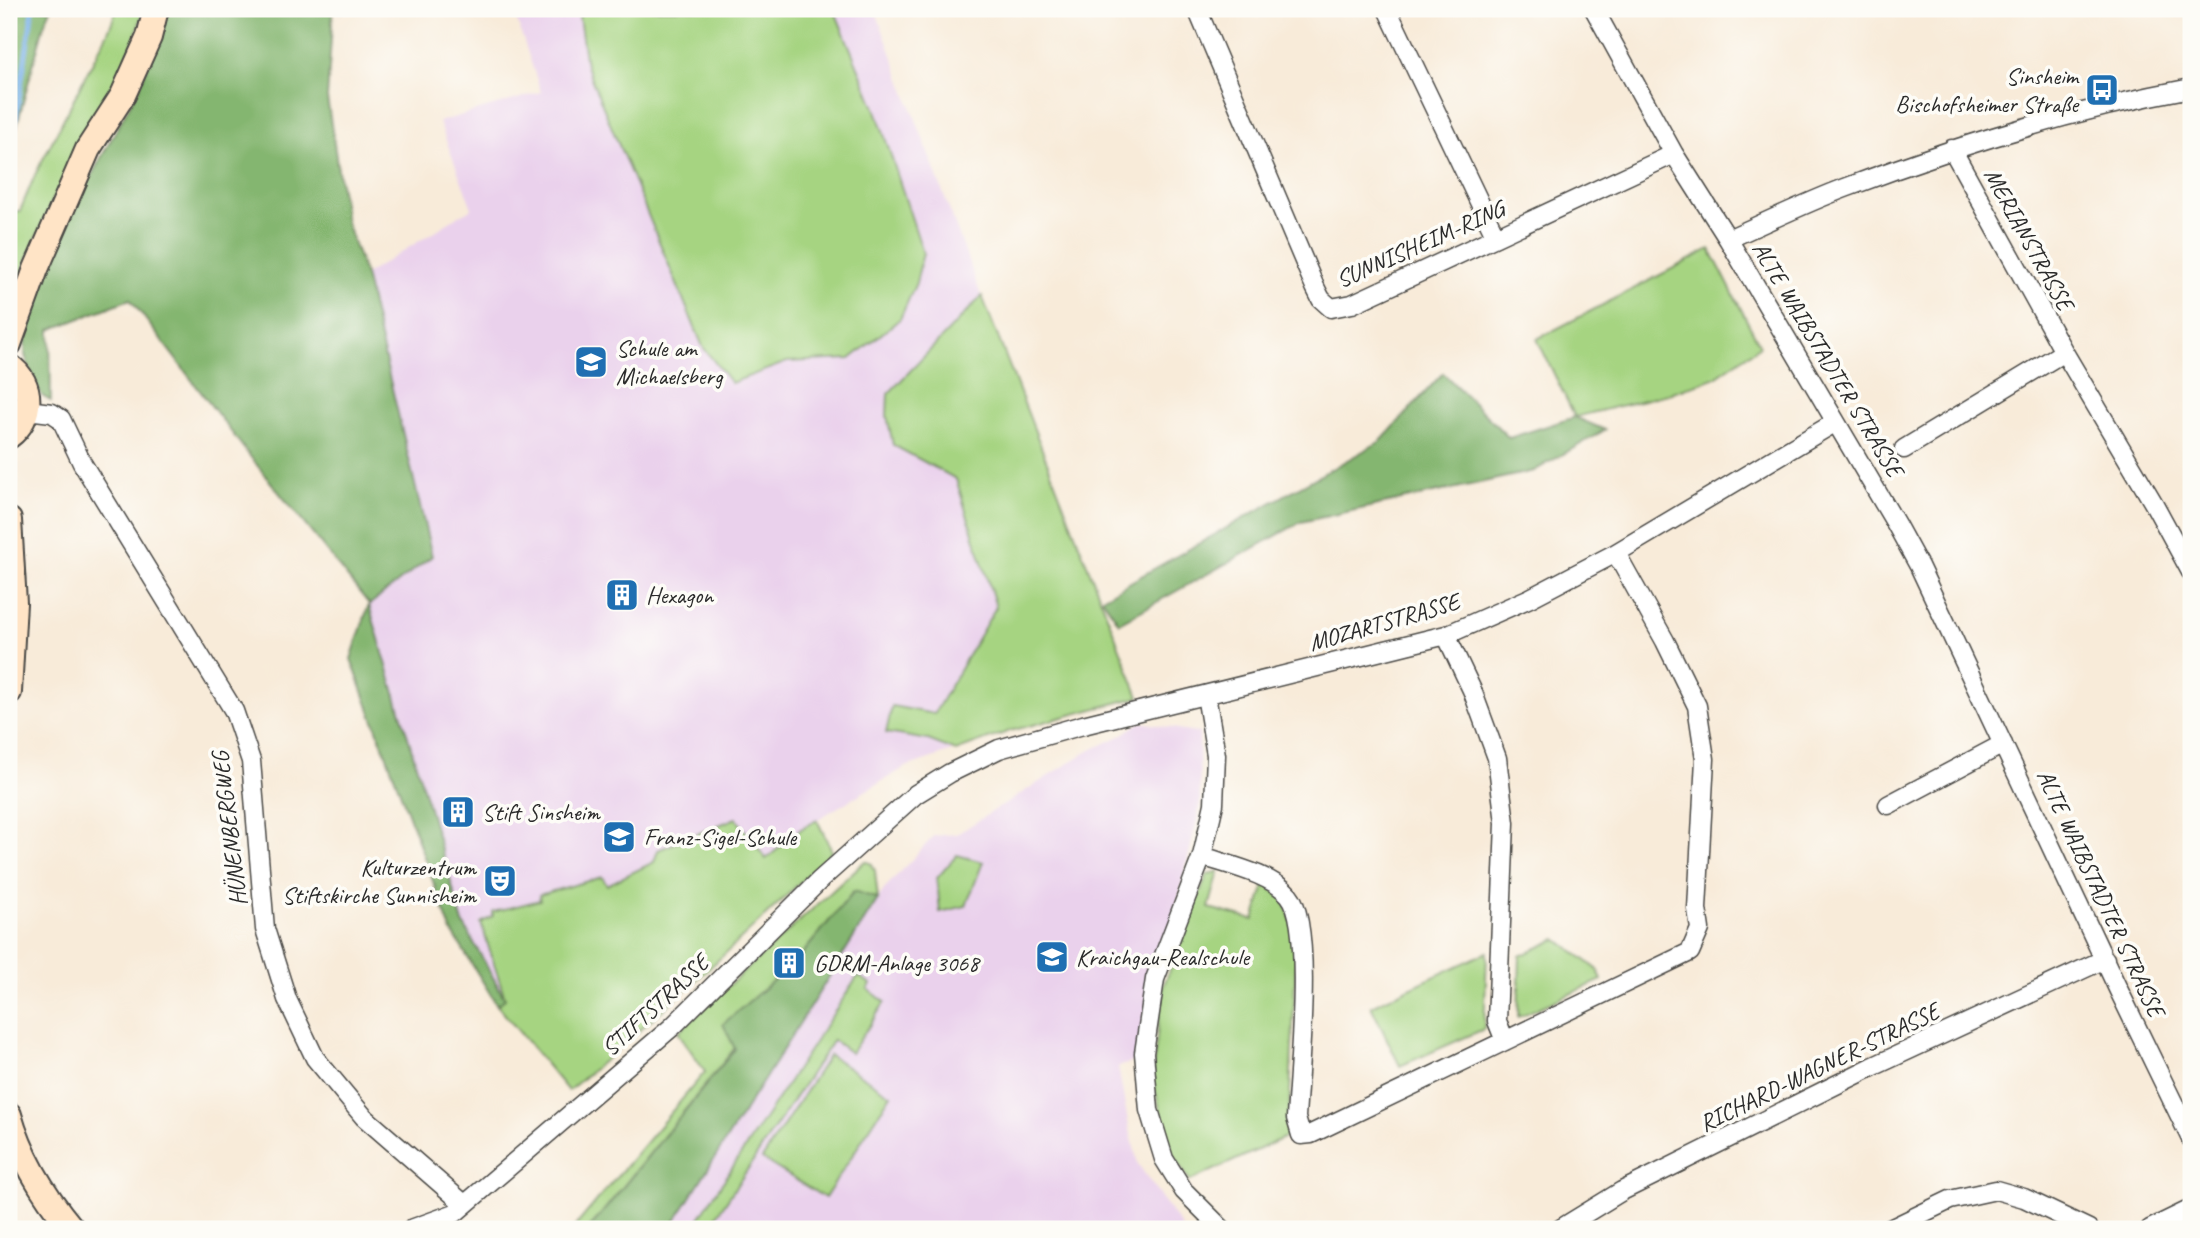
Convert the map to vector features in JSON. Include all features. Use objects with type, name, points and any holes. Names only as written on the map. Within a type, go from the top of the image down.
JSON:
[{"type":"main road","points":[[9,344],[36,269],[88,149],[123,95],[149,37],[156,9]]},
{"type":"main road","points":[[9,366],[20,375],[28,400],[20,425],[9,436]]},
{"type":"main road","points":[[9,520],[14,603],[9,692]]},
{"type":"main road","points":[[9,1115],[14,1134],[34,1177],[72,1229]]},
{"type":"street","name":"SUNNISHEIM-RING","points":[[1197,9],[1315,287],[1321,299],[1331,307],[1352,304],[1674,154]]},
{"type":"street","points":[[1387,9],[1496,237]]},
{"type":"street","name":"ALTE WAIBSTADTER STRASSE","points":[[1594,9],[1674,154],[1867,471],[1919,566],[2191,1139]]},
{"type":"street","points":[[1728,239],[1842,189],[1952,149],[2087,110],[2191,88]]},
{"type":"street","name":"MERIANSTRASSE","points":[[1952,149],[2064,352],[2148,493],[2191,572]]},
{"type":"street","points":[[1904,449],[2064,352]]},
{"type":"street","name":"HÜNENBERGWEG","points":[[27,410],[52,413],[61,419],[82,463],[234,711],[251,761],[265,929],[287,999],[315,1058],[364,1117],[457,1215]]},
{"type":"street","name":"MOZARTSTRASSE","points":[[916,794],[950,772],[999,749],[1446,635],[1530,598],[1616,553],[1836,422]]},
{"type":"street","points":[[1202,856],[1271,880],[1290,896],[1301,923],[1303,976],[1296,1118],[1301,1135],[1311,1134],[1690,952],[1700,929],[1697,909],[1705,759],[1697,706],[1665,641],[1616,553]]},
{"type":"street","points":[[1446,635],[1472,690],[1497,758],[1505,823],[1497,1021],[1505,1041]]},
{"type":"street","points":[[1206,695],[1216,754],[1214,804],[1202,856],[1155,979],[1144,1053],[1149,1110],[1164,1159],[1184,1191],[1222,1229]]},
{"type":"street","points":[[1888,805],[2003,744]]},
{"type":"street","name":"STIFTSTRASSE","points":[[411,1229],[457,1215],[672,1027],[820,880],[916,794]]},
{"type":"street","name":"RICHARD-WAGNER-STRASSE","points":[[1560,1229],[1622,1191],[1872,1068],[2105,959]]},
{"type":"street","points":[[1892,1229],[1950,1200],[1996,1191],[2024,1198],[2089,1229]]},
{"type":"street","points":[[2150,1229],[2191,1209]]},
{"type":"shaded area","points":[[515,9],[875,9],[1008,368],[1139,697],[1010,731],[906,767],[801,829],[766,859],[505,999],[463,923],[369,604],[431,556],[365,275],[472,208],[439,122],[541,92]]},
{"type":"shaded area","points":[[1141,722],[1199,733],[1200,807],[1141,1059],[1118,1067],[1138,1164],[1183,1229],[670,1229],[885,888],[934,836],[957,834],[1085,753]]},
{"type":"green space","points":[[9,9],[51,9],[44,25],[9,154]]},
{"type":"green space","points":[[117,9],[144,9],[117,79],[52,202],[9,302],[9,211],[20,211]]},
{"type":"green space","points":[[168,9],[333,9],[327,98],[346,222],[365,275],[432,556],[369,605],[463,923],[505,999],[497,1005],[451,930],[351,659],[369,604],[248,454],[130,299],[50,330],[51,401],[42,396],[34,382],[25,355],[25,336],[57,239],[140,86]]},
{"type":"green space","points":[[585,9],[834,9],[876,110],[923,253],[916,283],[900,319],[850,359],[787,362],[731,383],[703,347],[586,66],[579,17]]},
{"type":"green space","points":[[1710,249],[1760,346],[1714,378],[1668,394],[1575,417],[1537,339]]},
{"type":"green space","points":[[982,296],[1139,697],[1010,731],[956,751],[928,740],[886,733],[892,706],[934,714],[996,607],[956,479],[893,445],[887,416],[888,394]]},
{"type":"green space","points":[[1443,373],[1509,438],[1575,417],[1605,430],[1534,471],[1301,522],[1119,623],[1102,598],[1381,441]]},
{"type":"green space","points":[[736,818],[766,859],[801,829],[817,820],[832,851],[703,974],[568,1091],[497,1005],[505,998],[481,923],[493,916],[493,912],[540,900],[539,895],[602,877],[607,885],[654,862],[658,850]]},
{"type":"green space","points":[[957,855],[983,862],[966,906],[940,912],[937,878]]},
{"type":"green space","points":[[865,861],[872,864],[875,871],[878,899],[854,891],[784,973],[735,1048],[589,1229],[573,1229],[705,1072],[678,1032]]},
{"type":"green space","points":[[1219,871],[1209,908],[1254,920],[1265,884],[1284,899],[1297,939],[1288,1136],[1190,1181],[1170,1151],[1152,1077],[1163,987],[1207,875]]},
{"type":"green space","points":[[854,891],[878,899],[670,1229],[589,1229],[735,1049],[723,1024],[799,958]]},
{"type":"green space","points":[[1557,939],[1597,969],[1602,980],[1518,1017],[1520,956]]},
{"type":"green space","points":[[1487,952],[1484,1029],[1400,1066],[1371,1006]]},
{"type":"green space","points":[[858,976],[871,984],[868,989],[885,1002],[851,1053],[833,1040],[708,1229],[692,1229]]},
{"type":"green space","points":[[829,1055],[891,1095],[825,1198],[762,1159]]},
{"type":"waterway","points":[[9,161],[33,9]]},
{"type":"place","name":"Sinsheim Bischofsheimer Straße","points":[[2102,90]]},
{"type":"place","name":"Schule am Michaelsberg","points":[[591,362]]},
{"type":"place","name":"Hexagon","points":[[622,595]]},
{"type":"place","name":"Stift Sinsheim","points":[[458,812]]},
{"type":"place","name":"Franz-Sigel-Schule","points":[[619,837]]},
{"type":"place","name":"Kulturzentrum Stiftskirche Sunnisheim","points":[[500,881]]},
{"type":"place","name":"Kraichgau-Realschule","points":[[1052,957]]},
{"type":"place","name":"GDRM-Anlage 3068","points":[[789,963]]}]
